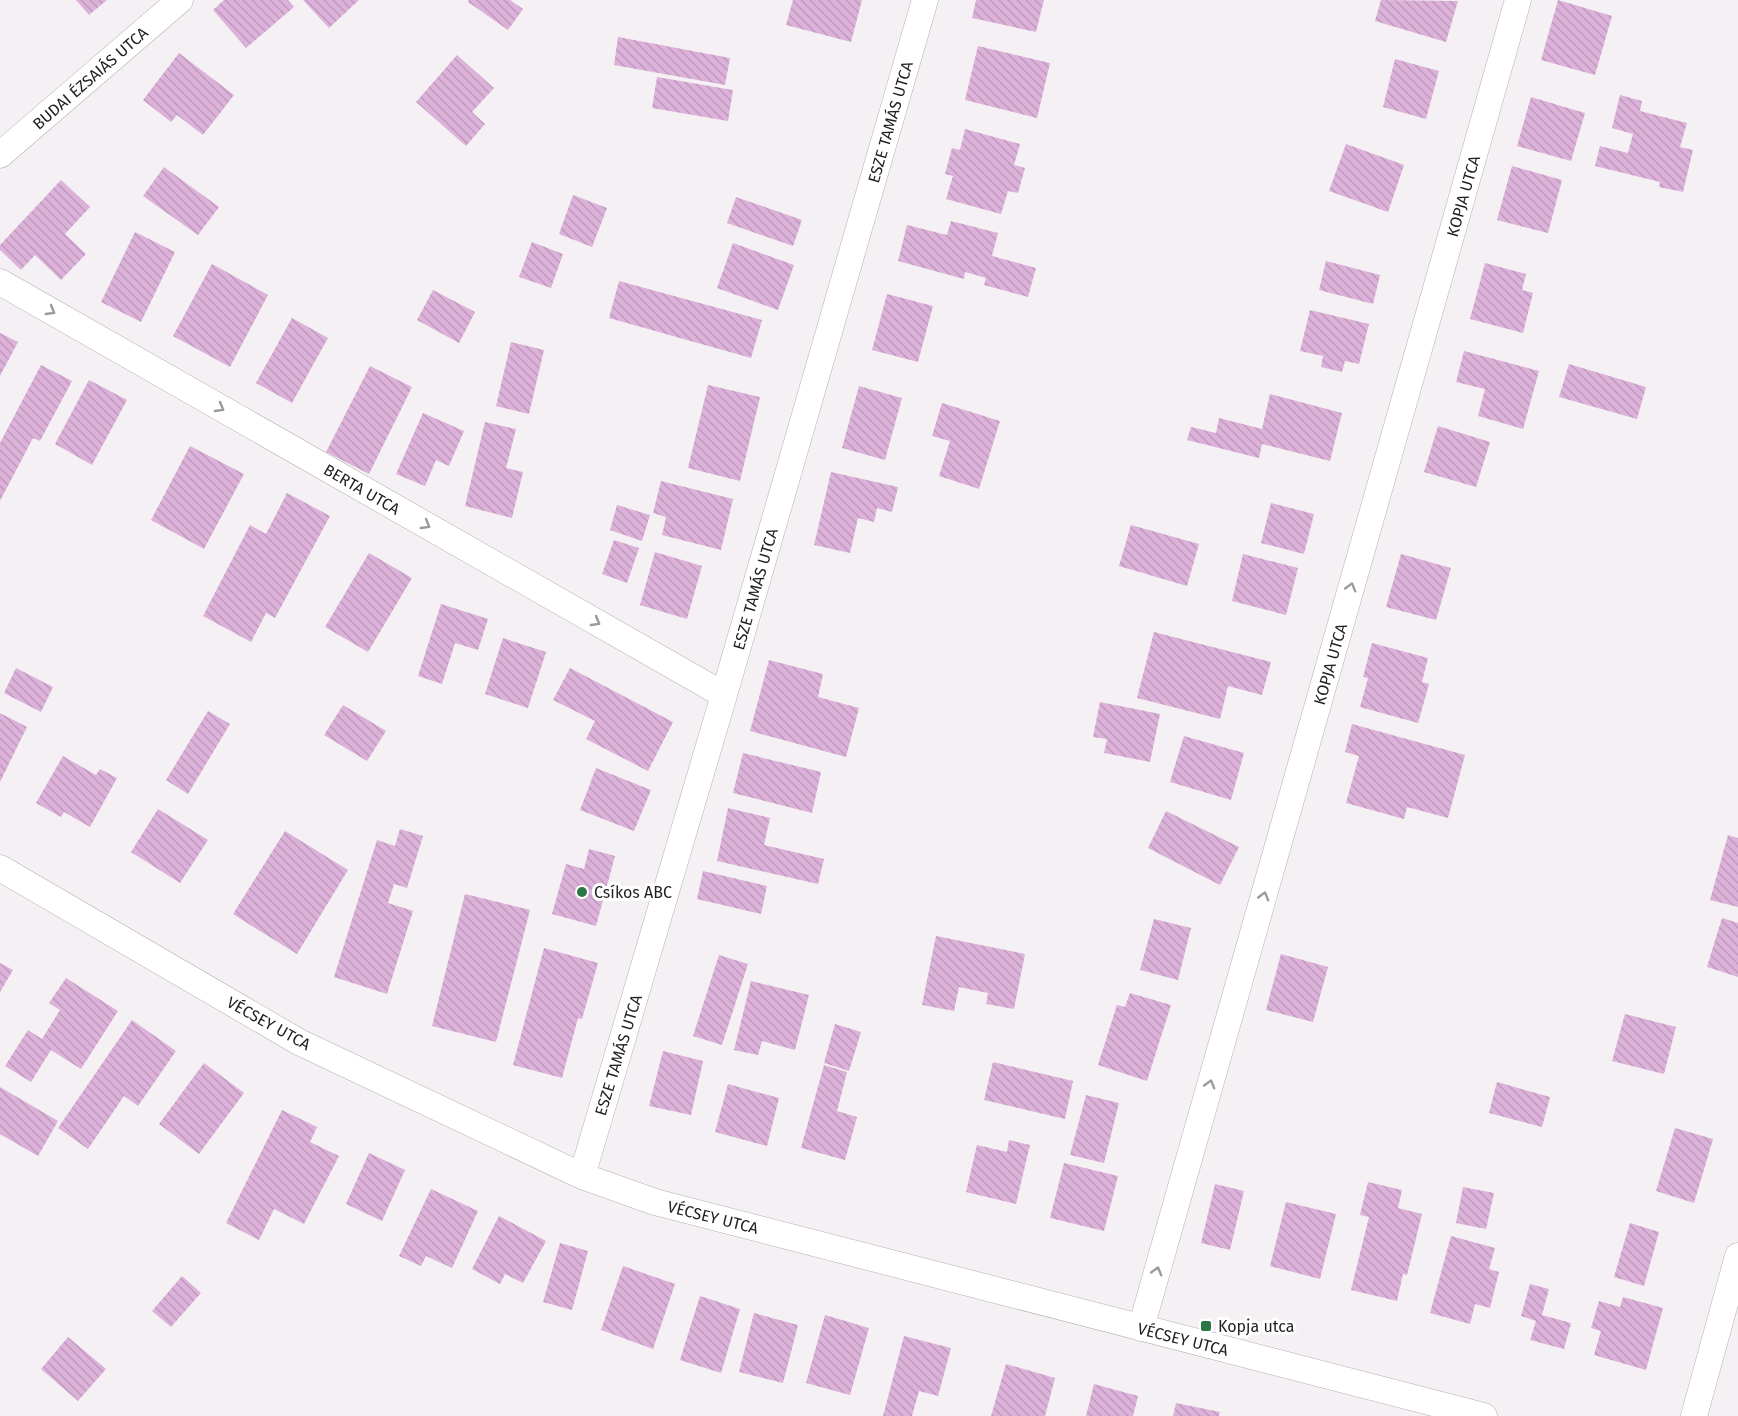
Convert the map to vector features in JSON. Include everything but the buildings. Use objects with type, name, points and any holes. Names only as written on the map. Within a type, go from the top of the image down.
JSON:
[{"type":"street","name":"BUDAI ÉZSAIÁS UTCA","points":[[0,155],[180,0]]},
{"type":"street","name":"ESZE TAMÁS UTCA","points":[[582,1176],[925,0]]},
{"type":"street","name":"KOPJA UTCA","points":[[1141,1328],[1518,0]]},
{"type":"street","name":"BERTA UTCA","points":[[0,282],[724,695]]},
{"type":"street","name":"VÉCSEY UTCA","points":[[0,868],[299,1042],[582,1176],[655,1202],[1484,1416]]},
{"type":"street","points":[[1694,1416],[1738,1256]]},
{"type":"place","name":"Csíkos ABC","points":[[582,892]]},
{"type":"place","name":"Kopja utca","points":[[1206,1326]]}]
